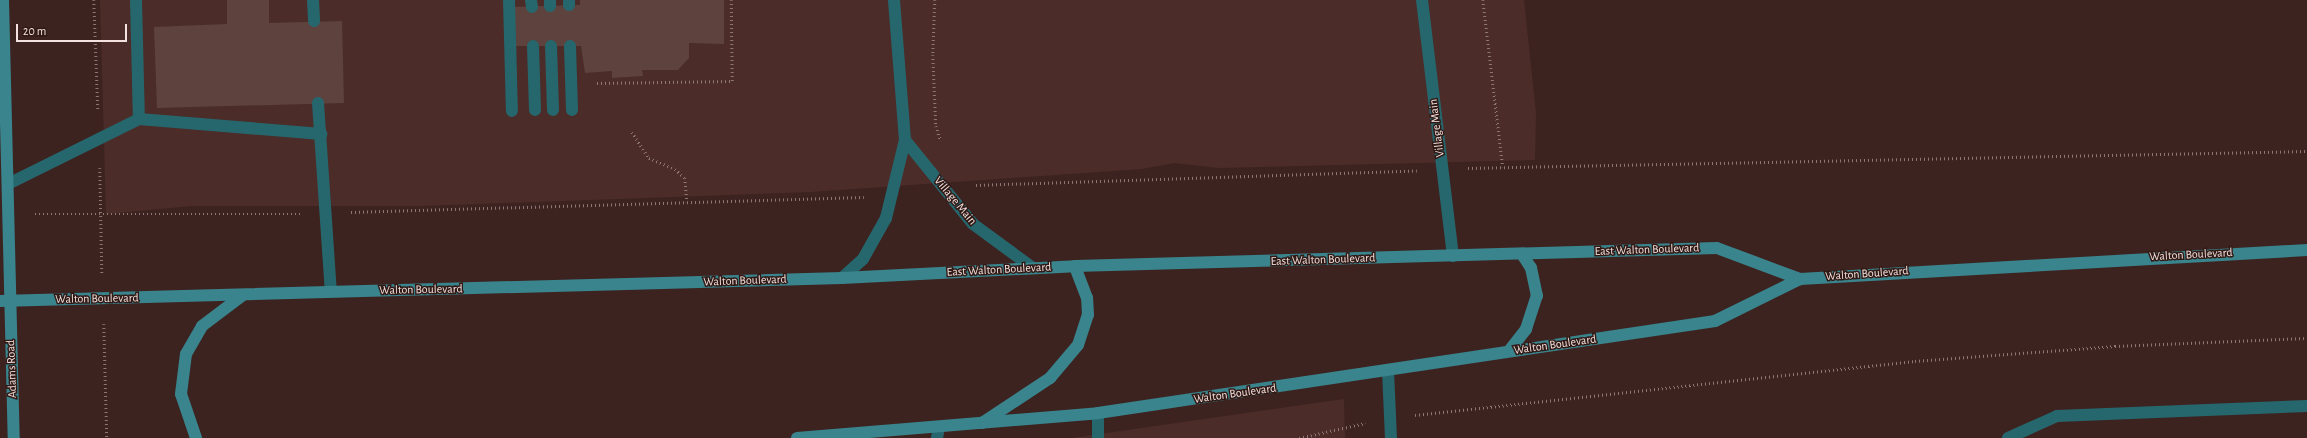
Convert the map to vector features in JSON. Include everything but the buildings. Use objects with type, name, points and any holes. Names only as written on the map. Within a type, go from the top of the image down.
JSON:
[{"type":"main road","name":"Adams Road","points":[[3,0],[8,184],[5,300],[14,438]]},
{"type":"main road","name":"East Walton Boulevard","points":[[842,278],[1075,266],[1717,248],[1800,279]]},
{"type":"main road","name":"Walton Boulevard","points":[[797,438],[938,433],[979,425],[1098,413],[1715,320],[1800,279],[2307,250]]},
{"type":"main road","points":[[1509,351],[1526,329],[1537,296],[1531,268],[1522,254]]},
{"type":"main road","points":[[979,425],[1050,378],[1078,345],[1088,315],[1087,298],[1075,266]]},
{"type":"main road","name":"Walton Boulevard","points":[[5,300],[243,295],[842,278]]},
{"type":"main road","points":[[196,438],[181,394],[186,354],[202,326],[243,295]]},
{"type":"street","points":[[136,0],[139,119]]},
{"type":"street","points":[[313,0],[314,22]]},
{"type":"street","points":[[509,0],[512,111]]},
{"type":"street","points":[[842,278],[875,241],[893,196],[905,140],[894,0]]},
{"type":"street","name":"Village Main","points":[[1422,0],[1453,256]]},
{"type":"street","points":[[533,46],[535,110]]},
{"type":"street","points":[[551,46],[553,110]]},
{"type":"street","points":[[570,46],[572,110]]},
{"type":"street","points":[[318,104],[321,134],[324,213],[332,292]]},
{"type":"street","points":[[8,184],[139,119],[321,134]]},
{"type":"street","name":"Village Main","points":[[905,140],[973,224],[1033,268]]},
{"type":"street","points":[[1388,370],[1391,438]]},
{"type":"street","points":[[2008,438],[2057,416],[2307,406]]},
{"type":"street","points":[[1098,413],[1098,438]]},
{"type":"path","points":[[590,81],[630,83],[732,81],[731,0]]},
{"type":"path","points":[[935,0],[936,118],[943,145]]},
{"type":"path","points":[[1484,0],[1503,167]]},
{"type":"path","points":[[630,83],[630,89]]},
{"type":"path","points":[[632,132],[650,158],[674,169],[685,178],[687,202]]},
{"type":"path","points":[[968,181],[974,186],[1503,167],[2307,151]]},
{"type":"path","points":[[8,214],[324,213],[893,196]]},
{"type":"path","points":[[104,324],[107,438]]},
{"type":"path","points":[[1299,438],[1390,418],[1915,361],[2115,346],[2307,338]]},
{"type":"shaded area","points":[[100,0],[1524,0],[1536,113],[1535,160],[1219,168],[1174,163],[1142,169],[811,192],[422,206],[192,206],[106,214]]},
{"type":"shaded area","points":[[1344,399],[1345,438],[1072,438]]}]
